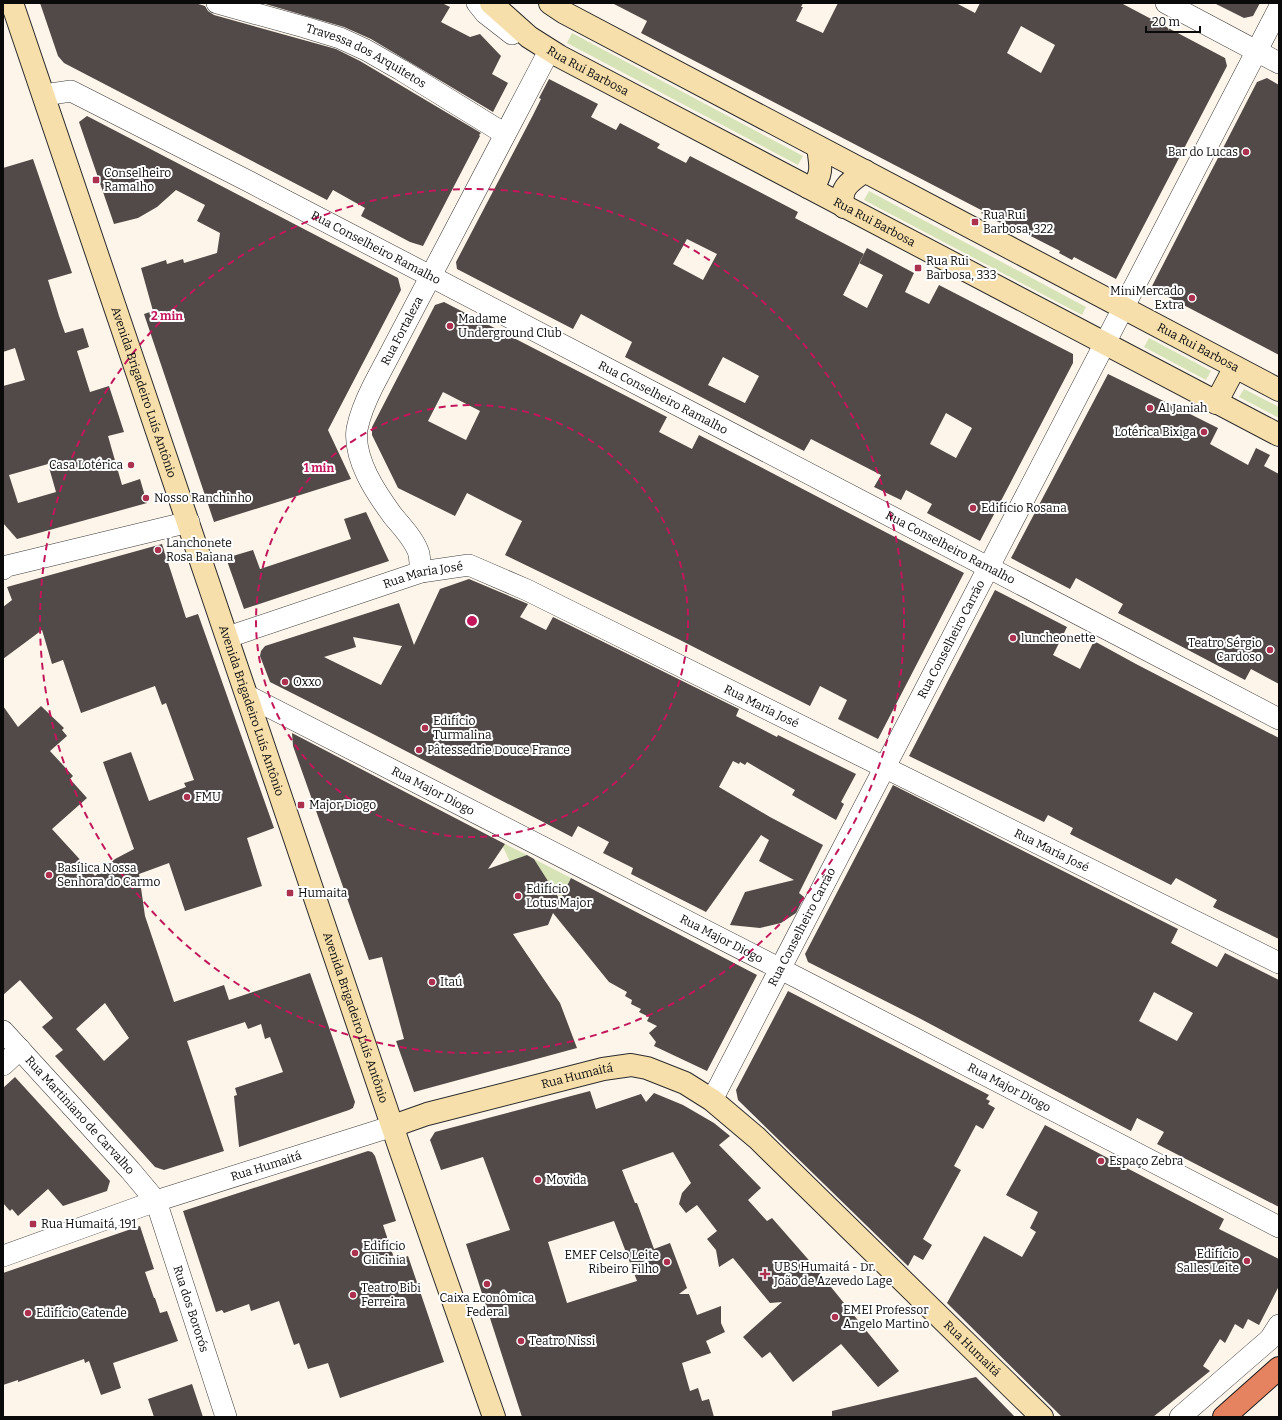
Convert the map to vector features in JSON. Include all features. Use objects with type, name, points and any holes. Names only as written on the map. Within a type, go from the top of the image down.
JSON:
[{"type":"highway","points":[[1225,1417],[1279,1368]]},
{"type":"highway","points":[[1225,1417],[1279,1378]]},
{"type":"main road","name":"Avenida Brigadeiro Luís Antônio","points":[[12,3],[393,1126],[494,1417]]},
{"type":"main road","points":[[491,3],[529,38]]},
{"type":"main road","name":"Rua Rui Barbosa","points":[[562,6],[818,147],[1279,390]]},
{"type":"main road","name":"Rua Rui Barbosa","points":[[529,38],[549,51],[1279,435]]},
{"type":"main road","points":[[808,187],[812,187],[818,180],[820,173],[818,147]]},
{"type":"main road","points":[[844,207],[842,199],[846,186],[864,171]]},
{"type":"main road","points":[[1216,402],[1235,367]]},
{"type":"main road","name":"Rua Humaitá","points":[[393,1126],[427,1114],[603,1069],[632,1065],[647,1068],[685,1083],[712,1100],[757,1138],[1042,1417]]},
{"type":"street","name":"Travessa dos Arquitetos","points":[[217,3],[304,26],[340,38],[366,50],[401,70],[505,134]]},
{"type":"street","name":"Rua Rui Barbosa","points":[[477,3],[485,13],[513,35],[529,38]]},
{"type":"street","points":[[1166,3],[1279,63]]},
{"type":"street","name":"Rua Conselheiro Carrão","points":[[712,1100],[1279,8]]},
{"type":"street","name":"Rua Fortaleza","points":[[421,572],[419,553],[413,541],[379,498],[366,472],[358,450],[357,431],[361,412],[373,386],[549,51]]},
{"type":"street","name":"Rua Conselheiro Ramalho","points":[[44,95],[71,91],[250,182],[1279,719]]},
{"type":"street","points":[[4,566],[189,522]]},
{"type":"street","name":"Rua Maria José","points":[[228,637],[421,572],[469,565],[494,575],[1279,963]]},
{"type":"street","name":"Rua Major Diogo","points":[[248,696],[781,969],[1279,1227]]},
{"type":"street","name":"Rua Martiniano de Carvalho","points":[[3,1031],[130,1170],[156,1201]]},
{"type":"street","points":[[3,1065],[20,1050]]},
{"type":"street","name":"Rua Humaitá","points":[[3,1256],[156,1201],[393,1126]]},
{"type":"street","name":"Rua dos Bororós","points":[[156,1201],[226,1417]]},
{"type":"street","points":[[1180,1417],[1270,1339],[1279,1325]]},
{"type":"green space","points":[[572,33],[803,156],[798,165],[567,43]]},
{"type":"green space","points":[[869,191],[1086,307],[1082,315],[864,200]]},
{"type":"green space","points":[[1149,338],[1211,371],[1206,380],[1144,347]]},
{"type":"green space","points":[[1244,389],[1279,407],[1279,418],[1239,397]]},
{"type":"green space","points":[[505,844],[527,855],[510,862],[503,847]]},
{"type":"green space","points":[[534,859],[571,878],[557,906],[552,888]]},
{"type":"building","points":[[40,3],[195,3],[205,6],[208,11],[214,15],[336,49],[360,61],[481,133],[423,246],[410,242],[361,216],[365,208],[333,190],[327,200],[64,63],[58,56]]},
{"type":"building","points":[[262,3],[442,3],[450,7],[441,22],[470,37],[480,34],[501,56],[492,74],[508,83],[493,112],[371,39],[344,27]]},
{"type":"building","points":[[612,3],[803,3],[801,7],[803,7],[796,21],[823,33],[838,3],[956,3],[975,13],[980,3],[1121,3],[1225,58],[1227,66],[1116,279],[1074,257],[1072,260],[1059,253],[1060,251],[1013,227],[1012,229],[981,213],[983,211],[641,33],[647,21]],"holes":[[[1021,26],[1055,45],[1041,73],[1007,53]]]},
{"type":"building","points":[[1214,3],[1260,3],[1253,16],[1244,18]]},
{"type":"building","points":[[1267,78],[1279,85],[1279,355],[1151,288],[1257,82]]},
{"type":"building","points":[[549,79],[598,104],[591,117],[616,130],[620,123],[660,144],[657,148],[686,163],[690,156],[798,212],[795,218],[864,254],[867,248],[914,273],[905,292],[929,304],[939,285],[1073,354],[1073,363],[980,541],[927,513],[932,504],[906,490],[901,500],[874,487],[881,475],[811,439],[804,451],[625,357],[632,342],[581,314],[573,329],[457,269],[456,262],[533,115],[541,99],[539,98]],"holes":[[[687,239],[717,254],[703,280],[673,264]],[[859,263],[883,275],[867,308],[843,295]],[[723,357],[759,376],[745,403],[708,385]],[[946,413],[972,428],[956,458],[930,444]]]},
{"type":"building","points":[[87,116],[398,278],[401,290],[328,430],[351,479],[214,522],[144,314],[153,311],[141,268],[166,260],[167,264],[183,259],[184,263],[217,253],[220,233],[197,221],[205,205],[176,190],[157,207],[138,218],[114,224],[79,122]]},
{"type":"building","points":[[33,159],[72,273],[48,280],[59,316],[65,333],[83,328],[89,347],[77,351],[90,392],[109,386],[124,432],[108,436],[122,485],[140,479],[147,503],[17,539],[3,523],[3,386],[25,380],[15,348],[3,352],[3,168]],"holes":[[[48,464],[56,492],[18,503],[9,475]]]},
{"type":"building","points":[[444,302],[667,417],[659,432],[692,449],[699,435],[964,573],[878,739],[838,719],[847,700],[820,686],[810,706],[680,640],[505,555],[522,521],[467,493],[455,516],[398,488],[372,435],[372,427],[435,305]],"holes":[[[443,392],[480,411],[466,440],[428,421]]]},
{"type":"building","points":[[1108,374],[1218,428],[1210,444],[1248,465],[1256,448],[1270,455],[1264,466],[1279,474],[1279,684],[1251,669],[1245,680],[1118,613],[1123,604],[1076,578],[1070,589],[1011,558]]},
{"type":"building","points":[[366,512],[389,561],[244,609],[226,558],[253,550],[260,569],[351,539],[344,519]]},
{"type":"building","points":[[162,544],[186,618],[198,614],[274,828],[247,838],[262,886],[185,911],[169,863],[139,874],[145,916],[174,1002],[224,985],[229,1000],[310,973],[355,1102],[353,1108],[239,1147],[234,1096],[237,1095],[235,1088],[283,1072],[270,1037],[265,1039],[261,1024],[248,1029],[245,1022],[187,1041],[224,1151],[164,1170],[155,1167],[55,1056],[63,1050],[42,1027],[53,1018],[20,980],[3,995],[3,706],[18,727],[41,706],[64,728],[62,730],[67,736],[50,751],[73,776],[70,779],[87,798],[52,829],[95,876],[115,859],[134,849],[103,762],[131,752],[149,801],[186,787],[184,783],[194,780],[166,703],[162,705],[155,686],[81,713],[63,660],[52,664],[42,630],[3,659],[3,607],[12,600],[7,587]],"holes":[[[105,1003],[129,1038],[104,1061],[76,1029]]]},
{"type":"building","points":[[469,579],[528,604],[520,617],[546,630],[553,617],[739,709],[736,716],[856,774],[841,802],[844,804],[836,820],[792,795],[795,790],[747,762],[745,765],[740,762],[739,764],[733,761],[719,787],[770,817],[823,845],[799,893],[804,897],[796,913],[781,923],[760,928],[730,925],[745,892],[794,880],[759,861],[769,840],[761,835],[706,912],[631,874],[633,868],[603,853],[609,842],[578,826],[572,837],[270,682],[260,656],[261,651],[265,646],[399,603],[414,645],[440,589]],"holes":[[[353,637],[402,646],[381,685],[324,657],[356,647]]]},
{"type":"building","points":[[995,590],[1067,627],[1053,655],[1080,669],[1094,641],[1279,738],[1279,939],[1213,907],[1217,900],[1176,878],[1171,885],[1070,834],[1073,828],[1048,815],[1044,822],[909,756]]},
{"type":"building","points":[[292,733],[505,844],[488,869],[527,855],[534,859],[560,900],[571,878],[757,975],[707,1071],[654,1046],[656,1042],[649,1033],[657,1026],[647,1021],[649,1017],[639,1012],[641,1009],[631,1004],[632,1000],[625,996],[627,992],[609,982],[553,913],[548,925],[513,934],[560,1003],[577,1048],[414,1092],[396,1041],[404,1039],[382,957],[369,960],[293,746]]},
{"type":"building","points":[[893,785],[1178,929],[1171,943],[1217,967],[1225,953],[1279,980],[1279,1207],[1157,1144],[1164,1132],[1137,1118],[1131,1131],[919,1018],[808,962],[805,954]],"holes":[[[1154,992],[1193,1013],[1177,1041],[1139,1021]]]},
{"type":"building","points":[[788,991],[989,1095],[986,1099],[990,1101],[988,1104],[995,1108],[983,1129],[976,1125],[954,1166],[961,1170],[923,1239],[932,1245],[923,1260],[914,1255],[908,1266],[738,1100],[736,1090]]},
{"type":"building","points":[[15,1077],[110,1181],[107,1191],[63,1206],[48,1189],[18,1216],[12,1209],[10,1211],[3,1203],[3,1088]]},
{"type":"building","points":[[590,1091],[596,1109],[641,1094],[646,1102],[654,1093],[683,1105],[714,1123],[730,1136],[719,1145],[761,1188],[748,1200],[767,1221],[772,1218],[814,1266],[899,1371],[878,1387],[841,1344],[793,1382],[770,1352],[762,1358],[743,1337],[782,1302],[770,1303],[733,1258],[719,1267],[716,1250],[707,1239],[717,1231],[697,1205],[686,1213],[679,1204],[682,1193],[691,1183],[673,1152],[622,1170],[635,1203],[637,1203],[654,1249],[670,1243],[687,1288],[679,1294],[689,1294],[697,1315],[721,1306],[721,1323],[725,1332],[706,1341],[711,1353],[682,1363],[690,1391],[698,1388],[702,1401],[709,1399],[714,1417],[522,1417],[466,1244],[510,1230],[483,1157],[441,1170],[430,1140],[435,1132]],"holes":[[[614,1221],[637,1281],[567,1303],[548,1242]]]},
{"type":"building","points":[[1045,1125],[1224,1219],[1219,1229],[1279,1259],[1279,1286],[1259,1325],[1248,1319],[1243,1329],[1235,1324],[1225,1343],[1220,1339],[1203,1366],[1210,1371],[1153,1417],[1062,1417],[947,1303],[984,1236],[1022,1257],[1036,1232],[1030,1228],[1038,1212],[1006,1195]]},
{"type":"building","points":[[368,1151],[372,1152],[375,1156],[396,1221],[383,1225],[395,1261],[408,1256],[444,1362],[340,1398],[328,1363],[308,1369],[299,1343],[294,1345],[279,1301],[251,1311],[249,1304],[224,1313],[222,1310],[216,1312],[183,1211]]},
{"type":"building","points":[[140,1226],[154,1269],[145,1272],[160,1313],[167,1311],[178,1341],[113,1363],[121,1388],[101,1395],[89,1361],[85,1363],[84,1359],[18,1382],[18,1380],[3,1385],[3,1273]]},
{"type":"building","points":[[976,1377],[1015,1417],[832,1417],[832,1411]]},
{"type":"building","points":[[192,1384],[203,1417],[154,1417],[148,1399]]},
{"type":"place","name":"Bar do Lucas","points":[[1246,152]]},
{"type":"place","name":"Conselheiro Ramalho","points":[[96,180]]},
{"type":"place","name":"Rua Rui Barbosa, 322","points":[[975,222]]},
{"type":"place","name":"Rua Rui Barbosa, 333","points":[[918,268]]},
{"type":"place","name":"MiniMercado Extra","points":[[1192,298]]},
{"type":"place","name":"Madame Underground Club","points":[[450,326]]},
{"type":"place","name":"Al Janiah","points":[[1150,408]]},
{"type":"place","name":"Lotérica Bixiga","points":[[1204,432]]},
{"type":"place","name":"Casa Lotérica","points":[[131,465]]},
{"type":"place","name":"Nosso Ranchinho","points":[[146,498]]},
{"type":"place","name":"Edifício Rosana","points":[[973,508]]},
{"type":"place","name":"Lanchonete Rosa Baiana","points":[[158,550]]},
{"type":"place","name":"luncheonette","points":[[1013,638]]},
{"type":"place","name":"Teatro Sérgio Cardoso","points":[[1270,650]]},
{"type":"place","name":"Oxxo","points":[[285,682]]},
{"type":"place","name":"Edifício Turmalina","points":[[425,728]]},
{"type":"place","name":"Pâtessedrie Douce France","points":[[419,750]]},
{"type":"place","name":"FMU","points":[[187,797]]},
{"type":"place","name":"Major Diogo","points":[[301,805]]},
{"type":"place","name":"Basílica Nossa Senhora do Carmo","points":[[49,875]]},
{"type":"place","name":"Humaita","points":[[290,893]]},
{"type":"place","name":"Edifício Lotus Major","points":[[518,896]]},
{"type":"place","name":"Itaú","points":[[432,982]]},
{"type":"place","name":"Espaço Zebra","points":[[1101,1161]]},
{"type":"place","name":"Movida","points":[[538,1180]]},
{"type":"place","name":"Rua Humaitá, 191","points":[[33,1224]]},
{"type":"place","name":"Edifício Glicinia","points":[[355,1253]]},
{"type":"place","name":"Edifício Salles Leite","points":[[1247,1261]]},
{"type":"place","name":"EMEF Celso Leite Ribeiro Filho","points":[[667,1262]]},
{"type":"place","name":"UBS Humaitá - Dr. João de Azevedo Lage","points":[[765,1274]]},
{"type":"place","name":"Caixa Econômica Federal","points":[[487,1284]]},
{"type":"place","name":"Teatro Bibi Ferreira","points":[[353,1295]]},
{"type":"place","name":"Edifício Catende","points":[[28,1313]]},
{"type":"place","name":"EMEI Professor Angelo Martino","points":[[835,1317]]},
{"type":"place","name":"Teatro Nissi","points":[[521,1341]]}]
